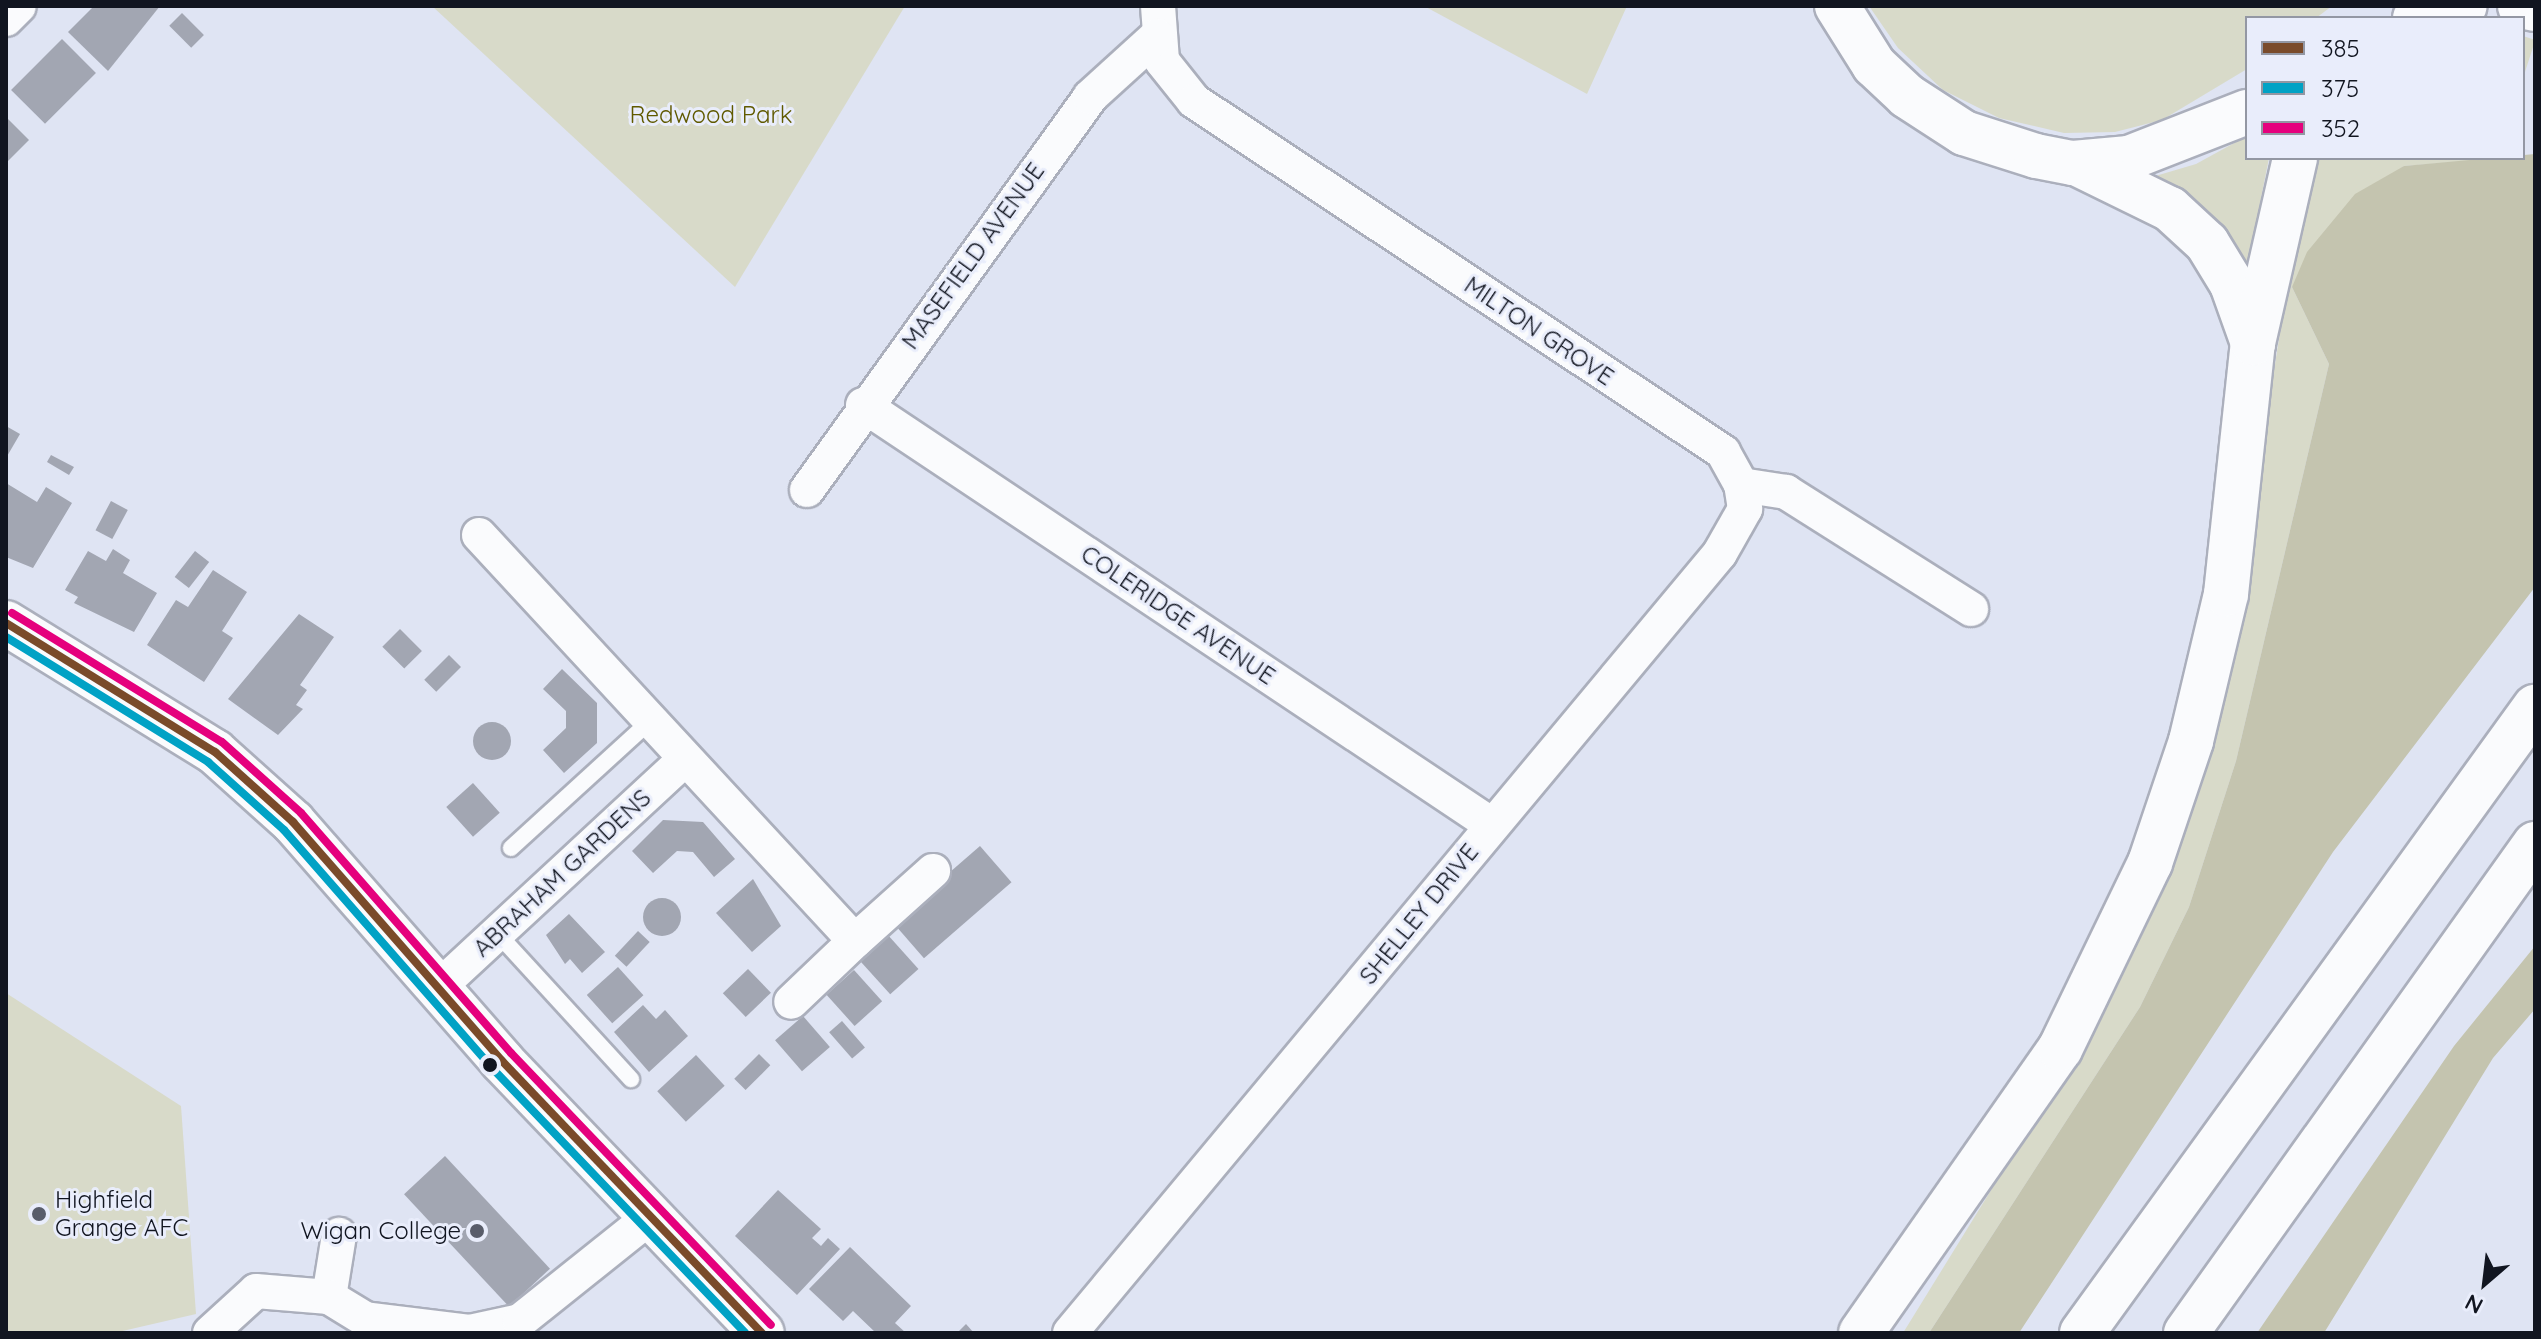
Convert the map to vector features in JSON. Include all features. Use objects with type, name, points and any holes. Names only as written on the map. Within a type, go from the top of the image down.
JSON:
[{"type":"highway","points":[[1837,6],[1874,65],[1932,115],[2000,146],[2073,163],[2170,209],[2207,243],[2232,284],[2253,343]]},
{"type":"highway","points":[[2423,16],[2465,6]]},
{"type":"highway","points":[[2520,6],[2535,9]]},
{"type":"highway","points":[[2073,163],[2164,149],[2245,113]]},
{"type":"highway","points":[[1861,1333],[2060,1049],[2150,863],[2191,741],[2226,594],[2253,343],[2295,160]]},
{"type":"highway","points":[[6,623],[215,752],[293,822],[648,1219],[762,1333]]},
{"type":"highway","points":[[2082,1333],[2535,707]]},
{"type":"highway","points":[[2186,1333],[2535,844]]},
{"type":"street","points":[[6,19],[19,6]]},
{"type":"street","name":"MASEFIELD AVENUE","points":[[807,490],[863,405],[1090,97],[1157,21]]},
{"type":"street","name":"MILTON GROVE","points":[[1157,21],[1170,79],[1194,101],[1723,452],[1741,485]]},
{"type":"street","name":"COLERIDGE AVENUE","points":[[863,405],[1492,825]]},
{"type":"street","points":[[1741,485],[1786,492],[1971,609]]},
{"type":"street","name":"SHELLEY DRIVE","points":[[1081,1329],[1492,825],[1736,532],[1745,509],[1741,485]]},
{"type":"street","points":[[479,535],[855,941]]},
{"type":"street","name":"ABRAHAM GARDENS","points":[[439,987],[685,759]]},
{"type":"street","points":[[791,1002],[933,871]]},
{"type":"street","points":[[210,1333],[256,1291],[329,1297],[365,1319],[469,1332],[520,1321],[648,1219]]},
{"type":"street","points":[[329,1297],[339,1235]]},
{"type":"lane","points":[[511,848],[650,721]]},
{"type":"lane","points":[[498,934],[631,1079]]},
{"type":"green space","name":"Redwood Park","points":[[432,6],[905,6],[735,287]]},
{"type":"green space","points":[[1424,6],[1627,6],[1587,94]]},
{"type":"green space","points":[[1869,6],[2332,6],[2319,16],[2245,16],[2245,70],[2162,120],[2115,132],[2064,133],[1999,118],[1943,90],[1898,48]]},
{"type":"green space","points":[[2525,37],[2535,41],[2525,72]]},
{"type":"green space","points":[[2245,137],[2245,160],[2269,160],[2246,274],[2152,177],[2196,164]]},
{"type":"green space","points":[[2535,154],[2535,587],[2333,852],[2019,1333],[1929,1333],[2140,1007],[2189,907],[2236,761],[2329,364],[2292,287],[2307,252],[2355,194],[2404,166],[2470,160],[2525,160],[2525,155]]},
{"type":"green space","points":[[2313,160],[2482,160],[2404,166],[2292,287],[2329,364],[2236,761],[2189,907],[2140,1007],[1929,1333],[1903,1333],[2099,1015],[2260,458],[2301,201]]},
{"type":"green space","points":[[2535,946],[2535,1009],[2493,1058],[2324,1333],[2257,1333],[2454,1046]]},
{"type":"green space","points":[[6,993],[181,1106],[196,1314],[114,1333],[6,1333]]},
{"type":"building","points":[[94,6],[160,6],[108,71],[68,32]]},
{"type":"building","points":[[182,13],[204,35],[191,48],[169,26]]},
{"type":"building","points":[[62,39],[96,73],[45,124],[11,90]]},
{"type":"building","points":[[6,117],[29,140],[6,163]]},
{"type":"building","points":[[6,426],[20,434],[6,458]]},
{"type":"building","points":[[51,455],[74,467],[69,475],[47,462]]},
{"type":"building","points":[[6,483],[37,502],[46,487],[72,503],[33,568],[6,557]]},
{"type":"building","points":[[111,501],[128,510],[112,539],[96,530]]},
{"type":"building","points":[[113,549],[130,560],[123,573],[157,593],[134,632],[74,603],[78,597],[65,590],[88,551],[106,561]]},
{"type":"building","points":[[195,551],[209,562],[189,588],[175,577]]},
{"type":"building","points":[[213,570],[247,592],[222,631],[233,638],[204,682],[147,645],[176,600],[188,607]]},
{"type":"building","points":[[299,614],[334,637],[300,685],[307,690],[296,705],[303,709],[278,735],[228,699]]},
{"type":"building","points":[[400,629],[422,651],[404,669],[382,647]]},
{"type":"building","points":[[449,655],[461,667],[436,692],[424,680]]},
{"type":"building","points":[[562,669],[597,703],[597,743],[564,773],[543,750],[566,728],[566,711],[543,689]]},
{"type":"building","points":[[492,722],[506,727],[511,741],[506,755],[492,760],[478,755],[473,741],[478,727]]},
{"type":"building","points":[[473,783],[500,813],[473,837],[446,807]]},
{"type":"building","points":[[663,820],[703,822],[735,859],[714,877],[693,852],[677,851],[653,873],[632,851]]},
{"type":"building","points":[[980,846],[1011,882],[924,958],[892,922]]},
{"type":"building","points":[[753,879],[781,926],[752,952],[716,913]]},
{"type":"building","points":[[662,898],[676,903],[681,917],[676,931],[662,936],[648,931],[643,917],[648,903]]},
{"type":"building","points":[[569,914],[605,952],[582,973],[570,959],[565,964],[546,935]]},
{"type":"building","points":[[638,931],[650,942],[627,967],[615,956]]},
{"type":"building","points":[[887,934],[918,969],[890,994],[859,959]]},
{"type":"building","points":[[618,967],[643,995],[612,1023],[587,995]]},
{"type":"building","points":[[748,969],[771,993],[746,1017],[723,993]]},
{"type":"building","points":[[854,970],[882,1001],[855,1026],[827,995]]},
{"type":"building","points":[[643,1005],[656,1019],[665,1010],[688,1036],[649,1072],[614,1032]]},
{"type":"building","points":[[803,1016],[830,1047],[802,1071],[775,1040]]},
{"type":"building","points":[[842,1021],[865,1047],[852,1059],[829,1032]]},
{"type":"building","points":[[759,1054],[770,1065],[746,1090],[734,1079]]},
{"type":"building","points":[[696,1055],[725,1086],[686,1122],[657,1091]]},
{"type":"building","name":"Wigan College","points":[[445,1156],[550,1269],[509,1307],[404,1194]]},
{"type":"building","points":[[778,1190],[821,1229],[812,1238],[821,1246],[828,1238],[840,1249],[797,1295],[735,1236]]},
{"type":"building","points":[[850,1247],[911,1306],[895,1323],[906,1333],[876,1333],[853,1311],[843,1321],[809,1289]]},
{"type":"building","points":[[966,1324],[974,1333],[957,1333]]},
{"type":"transit line","name":"352","points":[[12,613],[222,742],[301,813],[511,1053],[771,1325]]},
{"type":"transit line","name":"385","points":[[6,623],[215,752],[293,822],[502,1061],[762,1333]]},
{"type":"transit line","name":"375","points":[[6,637],[208,762],[284,830],[493,1069],[745,1333]]},
{"type":"place","name":"Highfield Grange AFC","points":[[39,1214]]},
{"type":"place","name":"Wigan College","points":[[477,1231]]}]
